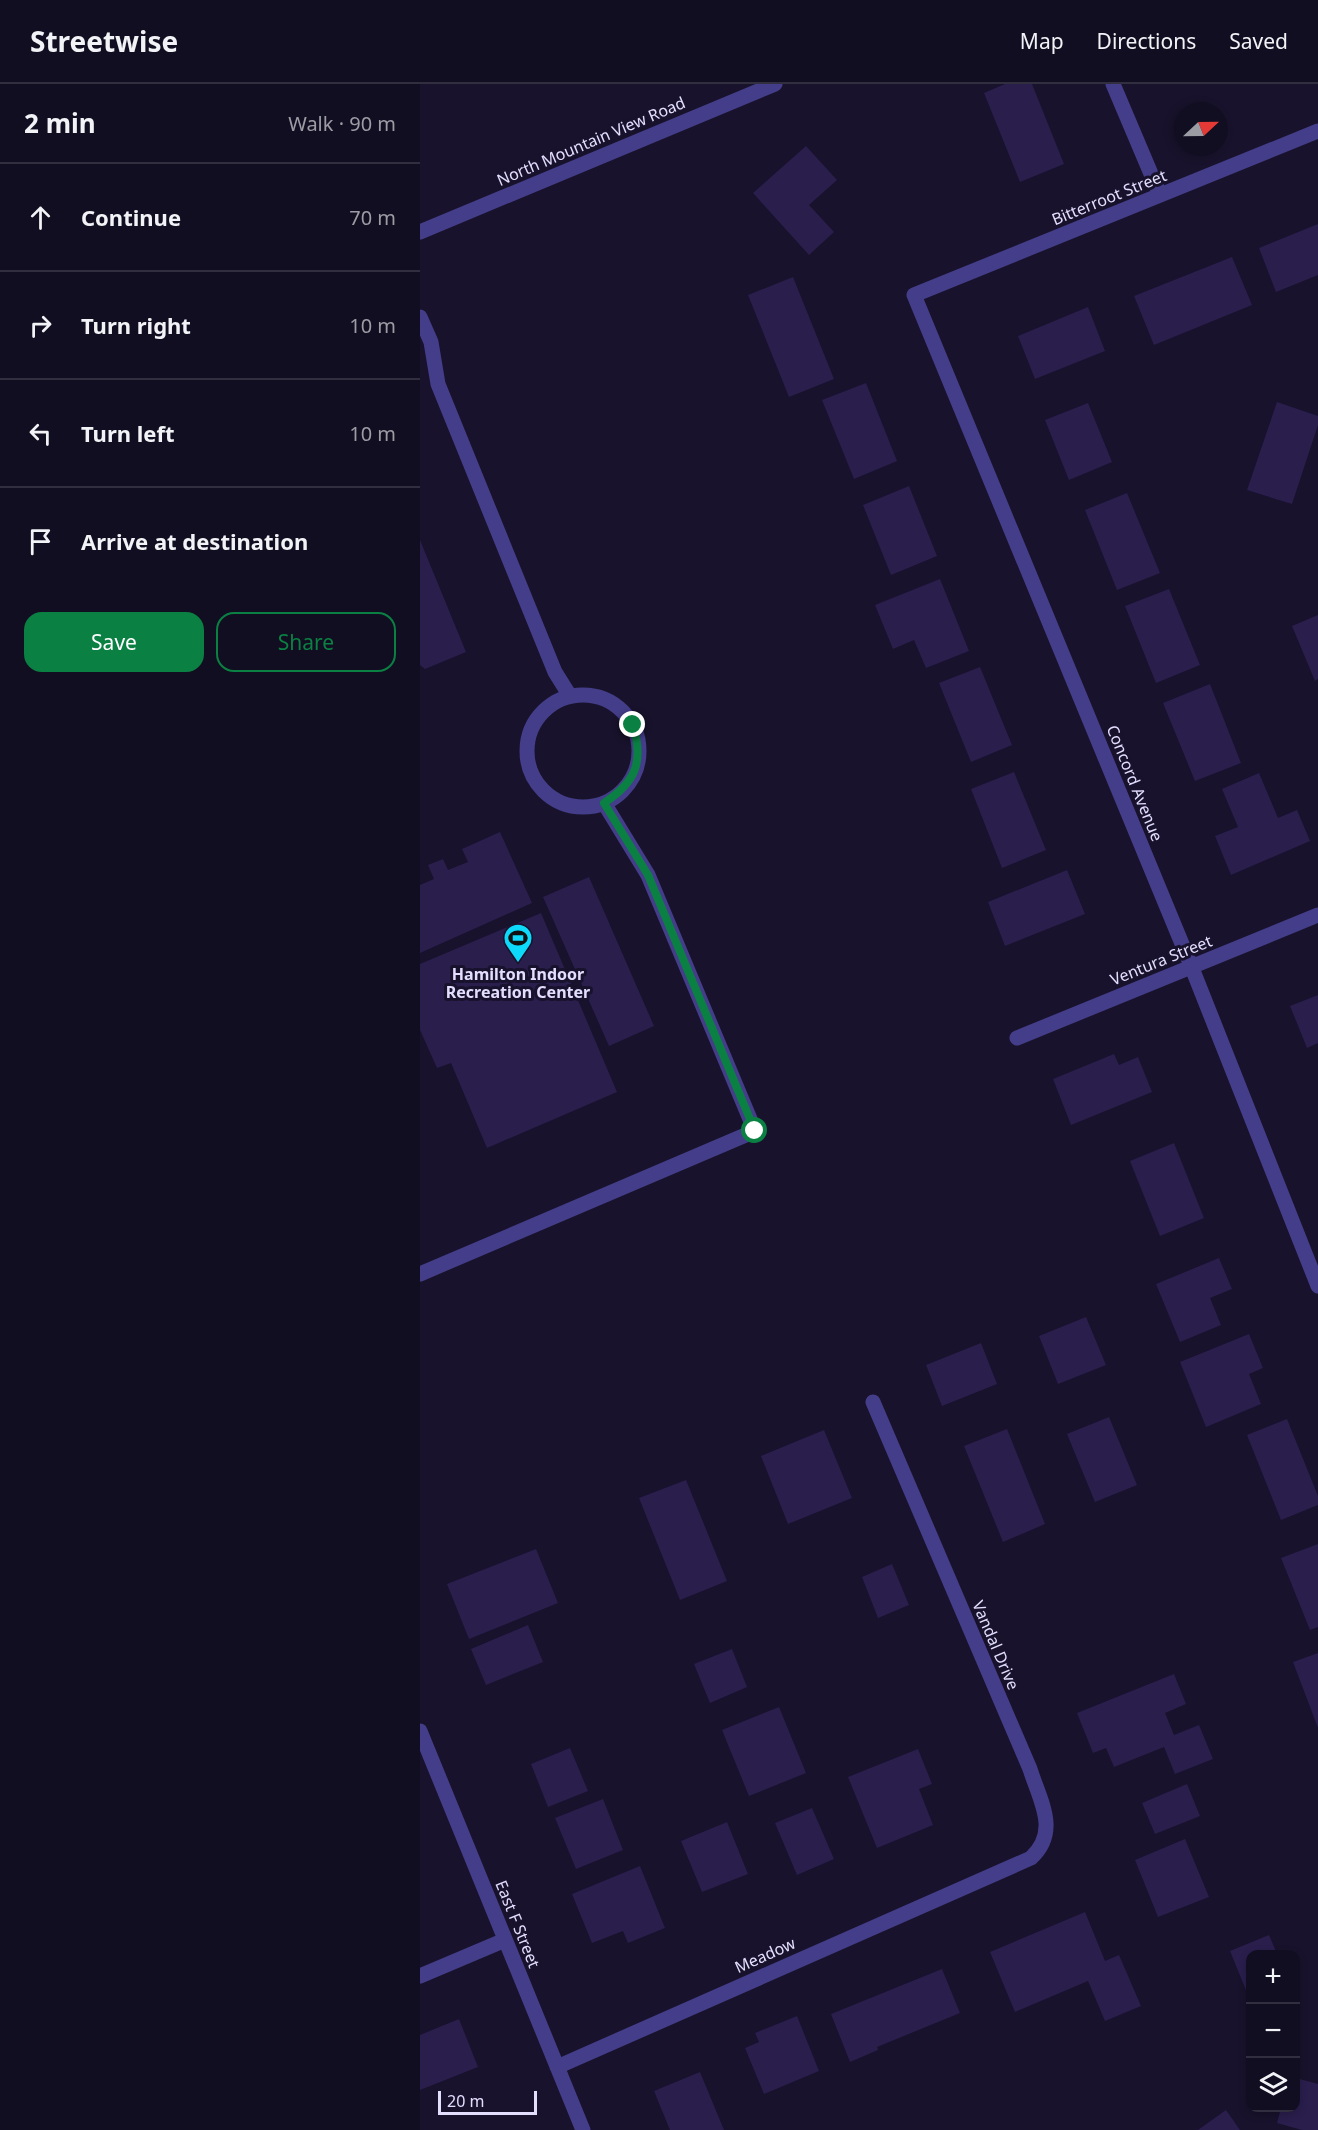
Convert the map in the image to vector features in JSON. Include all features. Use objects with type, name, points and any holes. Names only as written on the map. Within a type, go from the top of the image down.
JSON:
[{"type":"street","name":"North Mountain View Road","points":[[420,232],[775,84]]},
{"type":"street","points":[[1113,84],[1160,195]]},
{"type":"street","name":"Bitterroot Street","points":[[914,295],[1318,131]]},
{"type":"street","name":"Concord Avenue","points":[[914,295],[1192,968],[1318,1286]]},
{"type":"street","points":[[420,317],[431,342],[438,384],[555,672],[570,696]]},
{"type":"street","points":[[589,695],[607,700],[621,710],[633,725],[638,743],[638,761],[632,779],[620,793],[604,803],[586,807],[567,805],[551,797],[537,784],[529,768],[526,749],[530,731],[539,715],[553,703],[570,696],[589,695]]},
{"type":"street","points":[[420,1274],[755,1131],[648,875],[604,803]]},
{"type":"street","name":"Ventura Street","points":[[1017,1038],[1318,915]]},
{"type":"street","name":"Vandal Drive","points":[[873,1402],[1030,1769],[1048,1824],[1044,1846],[1031,1858],[988,1876]]},
{"type":"street","name":"East F Street","points":[[420,1731],[583,2130]]},
{"type":"street","name":"Meadow","points":[[557,2067],[988,1876]]},
{"type":"street","points":[[420,1976],[505,1940]]},
{"type":"building","points":[[1005,84],[1032,84],[1064,164],[1020,182],[984,93]]},
{"type":"building","points":[[806,146],[837,180],[809,205],[834,232],[809,255],[753,193]]},
{"type":"building","points":[[1318,224],[1318,275],[1276,292],[1259,248]]},
{"type":"building","points":[[1232,257],[1252,305],[1154,345],[1134,296]]},
{"type":"building","points":[[793,277],[834,379],[789,397],[748,295]]},
{"type":"building","points":[[1088,307],[1105,351],[1035,379],[1018,336]]},
{"type":"building","points":[[866,383],[897,461],[854,479],[822,400]]},
{"type":"building","points":[[1277,402],[1318,416],[1318,425],[1292,504],[1247,490]]},
{"type":"building","points":[[1088,403],[1112,462],[1069,480],[1045,420]]},
{"type":"building","points":[[909,486],[937,556],[891,575],[863,505]]},
{"type":"building","points":[[1127,493],[1160,573],[1117,590],[1085,510]]},
{"type":"building","points":[[420,540],[466,652],[425,669],[420,665]]},
{"type":"building","points":[[940,579],[969,651],[926,668],[914,640],[893,649],[875,605]]},
{"type":"building","points":[[1169,589],[1200,665],[1156,683],[1125,606]]},
{"type":"building","points":[[1318,615],[1318,679],[1315,681],[1292,626]]},
{"type":"building","points":[[980,667],[1012,745],[971,762],[939,683]]},
{"type":"building","points":[[1210,684],[1241,763],[1195,781],[1163,703]]},
{"type":"building","points":[[1014,772],[1046,850],[1002,868],[971,789]]},
{"type":"building","points":[[1259,773],[1278,818],[1297,810],[1310,841],[1231,875],[1215,836],[1238,827],[1222,789]]},
{"type":"building","points":[[500,832],[532,903],[420,953],[420,885],[434,879],[428,865],[443,859],[448,870],[468,862],[462,849]]},
{"type":"building","points":[[1067,870],[1085,914],[1005,946],[988,902]]},
{"type":"building","points":[[589,877],[654,1026],[609,1046],[543,897]]},
{"type":"building","points":[[541,913],[617,1092],[487,1148],[451,1063],[437,1068],[420,1030],[420,964]]},
{"type":"building","points":[[1318,995],[1318,1043],[1307,1048],[1290,1006]]},
{"type":"building","points":[[1114,1054],[1119,1065],[1138,1057],[1152,1092],[1071,1125],[1053,1079]]},
{"type":"building","points":[[1174,1143],[1204,1218],[1160,1236],[1130,1161]]},
{"type":"building","points":[[1219,1258],[1232,1289],[1210,1298],[1221,1325],[1180,1342],[1156,1284]]},
{"type":"building","points":[[1086,1317],[1106,1365],[1058,1384],[1039,1336]]},
{"type":"building","points":[[1249,1334],[1263,1368],[1249,1374],[1261,1404],[1206,1427],[1180,1362]]},
{"type":"building","points":[[981,1343],[997,1384],[942,1406],[926,1365]]},
{"type":"building","points":[[1109,1417],[1137,1485],[1095,1502],[1067,1434]]},
{"type":"building","points":[[1287,1419],[1318,1496],[1318,1505],[1281,1520],[1247,1435]]},
{"type":"building","points":[[1007,1429],[1045,1524],[1003,1542],[964,1446]]},
{"type":"building","points":[[824,1430],[852,1498],[788,1524],[761,1456]]},
{"type":"building","points":[[686,1480],[727,1581],[680,1600],[639,1498]]},
{"type":"building","points":[[1318,1544],[1318,1627],[1310,1630],[1281,1558]]},
{"type":"building","points":[[536,1549],[558,1603],[469,1639],[447,1584]]},
{"type":"building","points":[[892,1564],[909,1605],[878,1618],[862,1577]]},
{"type":"building","points":[[528,1625],[543,1662],[486,1685],[471,1649]]},
{"type":"building","points":[[732,1649],[747,1687],[710,1703],[694,1664]]},
{"type":"building","points":[[1318,1653],[1318,1728],[1293,1662]]},
{"type":"building","points":[[1174,1674],[1186,1704],[1165,1713],[1174,1735],[1199,1725],[1213,1759],[1175,1774],[1164,1747],[1114,1767],[1106,1748],[1093,1753],[1077,1713]]},
{"type":"building","points":[[779,1707],[806,1773],[749,1796],[722,1730]]},
{"type":"building","points":[[570,1748],[588,1791],[548,1807],[531,1764]]},
{"type":"building","points":[[918,1749],[932,1784],[919,1789],[933,1825],[877,1848],[848,1777]]},
{"type":"building","points":[[1187,1784],[1200,1816],[1155,1834],[1142,1803]]},
{"type":"building","points":[[603,1799],[623,1850],[576,1869],[555,1818]]},
{"type":"building","points":[[812,1808],[834,1859],[797,1875],[775,1823]]},
{"type":"building","points":[[727,1822],[748,1874],[702,1892],[681,1841]]},
{"type":"building","points":[[1185,1839],[1209,1897],[1158,1917],[1135,1860]]},
{"type":"building","points":[[640,1866],[665,1928],[628,1943],[623,1931],[592,1943],[572,1894]]},
{"type":"building","points":[[1085,1912],[1105,1961],[1119,1955],[1141,2006],[1105,2021],[1088,1981],[1015,2012],[990,1952]]},
{"type":"building","points":[[1269,1935],[1275,1950],[1246,1950],[1246,1990],[1230,1951]]},
{"type":"building","points":[[942,1969],[960,2013],[877,2047],[878,2050],[850,2062],[831,2014]]},
{"type":"building","points":[[797,2016],[819,2071],[764,2094],[745,2048],[759,2042],[755,2033]]},
{"type":"building","points":[[459,2019],[478,2067],[420,2090],[420,2035]]},
{"type":"building","points":[[700,2072],[724,2130],[670,2130],[654,2091]]},
{"type":"building","points":[[1300,2079],[1318,2084],[1318,2130],[1302,2130],[1277,2123],[1280,2112],[1300,2112]]},
{"type":"building","points":[[1226,2110],[1240,2130],[1198,2130]]},
{"type":"place","name":"Hamilton Indoor Recreation Center","points":[[518,964]]},
{"type":"route","points":[[633,725],[638,743],[638,761],[632,779],[620,793],[604,803],[648,875],[755,1131]]}]
